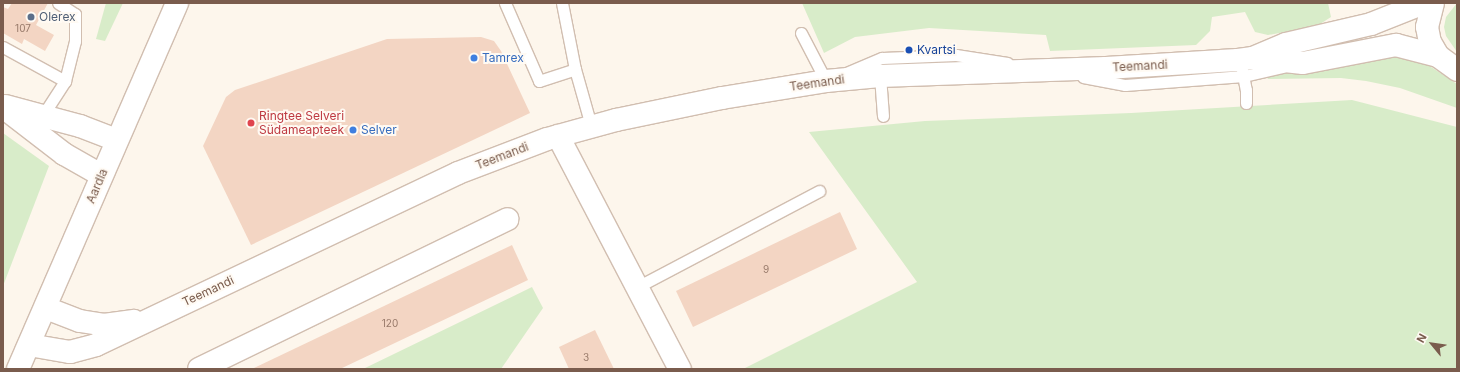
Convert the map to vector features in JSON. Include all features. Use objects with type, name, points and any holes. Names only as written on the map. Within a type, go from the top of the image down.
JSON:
[{"type":"street","name":"Aardla","points":[[18,369],[46,308],[116,140],[177,3]]},
{"type":"street","name":"Teemandi","points":[[1245,64],[1286,44],[1371,24],[1424,3]]},
{"type":"street","name":"Teemandi","points":[[1433,3],[1428,27],[1430,42],[1438,56]]},
{"type":"street","name":"Teemandi","points":[[29,345],[70,352],[96,345],[458,173],[558,136],[592,129],[616,120],[722,98],[826,81],[880,76],[1041,68],[1106,68],[1303,63],[1396,45],[1438,56],[1457,70]]},
{"type":"street","points":[[3,106],[43,115],[116,140]]},
{"type":"street","points":[[3,106],[64,154],[101,175]]},
{"type":"street","points":[[558,136],[680,369]]},
{"type":"street","points":[[199,369],[508,219]]},
{"type":"street","name":"Teemandi","points":[[46,308],[80,321],[104,325],[151,318]]},
{"type":"lane","points":[[43,115],[65,81],[75,41],[76,14],[58,3]]},
{"type":"lane","points":[[505,3],[539,81],[575,69]]},
{"type":"lane","points":[[562,3],[575,69],[592,129]]},
{"type":"lane","points":[[801,33],[826,81],[882,58],[956,55],[1041,68]]},
{"type":"lane","points":[[3,47],[65,81]]},
{"type":"lane","points":[[1245,64],[1246,103]]},
{"type":"lane","points":[[880,76],[884,116]]},
{"type":"lane","points":[[637,287],[819,191]]},
{"type":"green space","points":[[106,3],[123,3],[105,41],[96,39]]},
{"type":"green space","points":[[802,3],[1328,3],[1331,17],[1317,26],[1268,35],[1255,32],[1245,12],[1212,17],[1210,31],[1196,45],[1050,51],[1046,35],[929,28],[855,37],[824,53]]},
{"type":"green space","points":[[1457,3],[1457,52],[1446,36],[1444,27],[1446,17]]},
{"type":"green space","points":[[1398,53],[1425,63],[1457,84],[1457,108],[1400,88],[1366,81],[1341,78],[1267,79],[1275,73]]},
{"type":"green space","points":[[1352,100],[1457,127],[1457,369],[743,369],[917,282],[809,132],[925,121],[1131,113]]},
{"type":"green space","points":[[3,133],[49,166],[3,286]]},
{"type":"green space","points":[[532,287],[543,308],[501,369],[363,369]]},
{"type":"building","points":[[12,3],[48,3],[36,25],[54,35],[45,51],[24,39],[22,44],[3,33],[3,7],[8,9]]},
{"type":"building","name":"Selver","points":[[481,37],[494,41],[501,51],[530,113],[251,245],[203,146],[226,97],[235,90],[387,39]]},
{"type":"building","points":[[840,212],[857,249],[693,327],[676,291]]},
{"type":"building","points":[[512,245],[528,280],[340,369],[252,369]]},
{"type":"building","points":[[595,330],[614,369],[569,369],[559,347]]},
{"type":"place","name":"Olerex","points":[[31,17]]},
{"type":"place","name":"Kvartsi","points":[[909,50]]},
{"type":"place","name":"Tamrex","points":[[474,58]]},
{"type":"place","name":"Ringtee Selveri Südameapteek","points":[[251,123]]},
{"type":"place","name":"Selver","points":[[353,130]]}]
